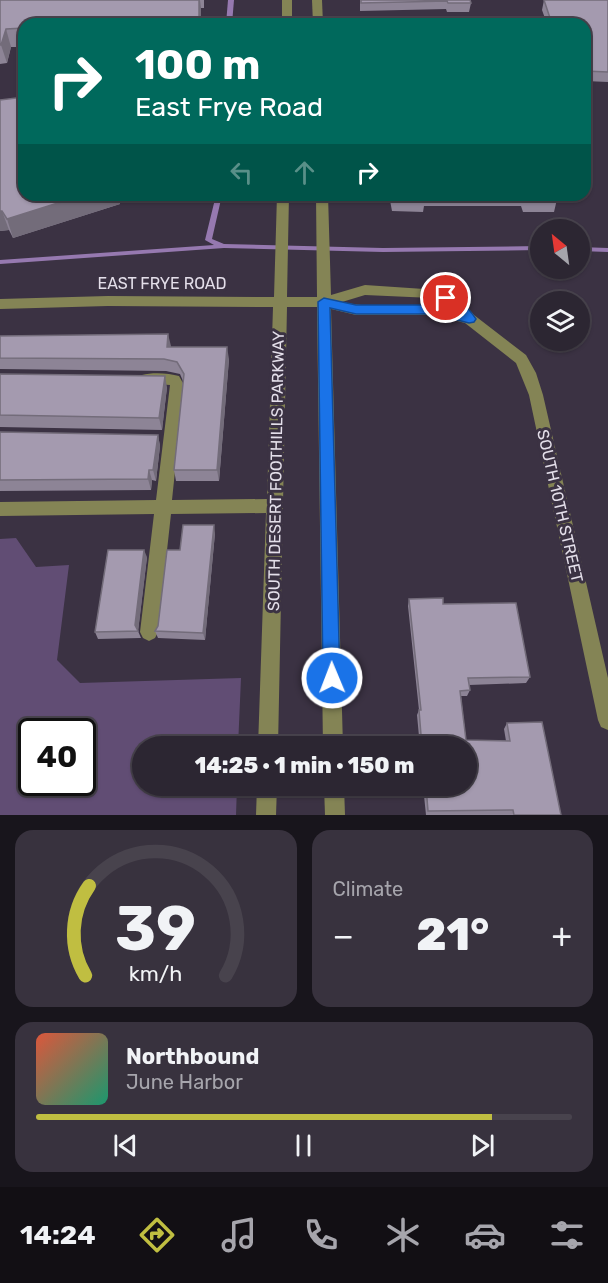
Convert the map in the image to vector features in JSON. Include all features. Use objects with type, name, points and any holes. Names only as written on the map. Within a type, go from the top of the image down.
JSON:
[{"type":"street","points":[[286,18],[287,0]]},
{"type":"street","points":[[317,0],[318,18]]},
{"type":"street","name":"SOUTH DESERT FOOTHILLS PARKWAY","points":[[268,736],[283,201]]},
{"type":"street","points":[[322,201],[333,736]]},
{"type":"street","name":"EAST FRYE ROAD","points":[[324,302],[365,290],[434,293],[457,304],[469,319]]},
{"type":"street","points":[[412,291],[416,308]]},
{"type":"street","name":"EAST FRYE ROAD","points":[[0,304],[108,301],[324,302],[356,310],[416,308],[469,319]]},
{"type":"street","name":"SOUTH 10TH STREET","points":[[469,319],[521,359],[529,373],[608,720]]},
{"type":"street","points":[[130,379],[174,380],[177,386],[166,438],[164,508],[149,632]]},
{"type":"street","points":[[0,509],[276,506]]},
{"type":"street","points":[[266,815],[267,796]]},
{"type":"street","points":[[334,796],[335,815]]},
{"type":"shaded area","points":[[16,538],[36,567],[69,565],[57,660],[80,683],[241,678],[238,736],[132,736],[132,796],[237,796],[236,815],[0,815],[0,539]]},
{"type":"building","points":[[0,0],[199,0],[199,18],[18,18],[18,28],[6,29],[0,45]]},
{"type":"building","points":[[361,0],[470,0],[471,3],[448,3],[447,1],[361,3]]},
{"type":"building","points":[[544,0],[608,0],[608,72],[591,71],[591,18],[550,18]]},
{"type":"building","points":[[18,98],[18,201],[64,201],[7,219],[0,211],[0,100]]},
{"type":"building","points":[[168,334],[167,347],[227,347],[217,470],[174,470],[184,374],[177,362],[164,359],[0,358],[0,336]]},
{"type":"building","points":[[0,374],[165,376],[159,418],[0,415]]},
{"type":"building","points":[[0,432],[158,435],[153,470],[149,470],[148,479],[0,480]]},
{"type":"building","points":[[183,525],[214,525],[203,633],[155,631],[158,626],[167,550],[180,550]]},
{"type":"building","points":[[108,550],[144,550],[135,625],[138,631],[95,632]]},
{"type":"building","points":[[443,598],[443,604],[516,603],[530,677],[468,678],[470,690],[460,691],[466,736],[421,736],[419,710],[421,710],[409,599]]},
{"type":"building","points":[[542,722],[561,815],[514,815],[513,810],[428,811],[427,796],[477,796],[477,740],[510,741],[507,723]]},
{"type":"waterway","points":[[230,18],[231,0]]},
{"type":"waterway","points":[[218,201],[208,240],[223,246],[383,250],[530,248]]},
{"type":"waterway","points":[[0,262],[221,247]]},
{"type":"waterway","points":[[590,249],[608,250]]},
{"type":"route","points":[[332,678],[324,302],[356,310],[416,308],[469,319],[457,304],[446,298]]}]
